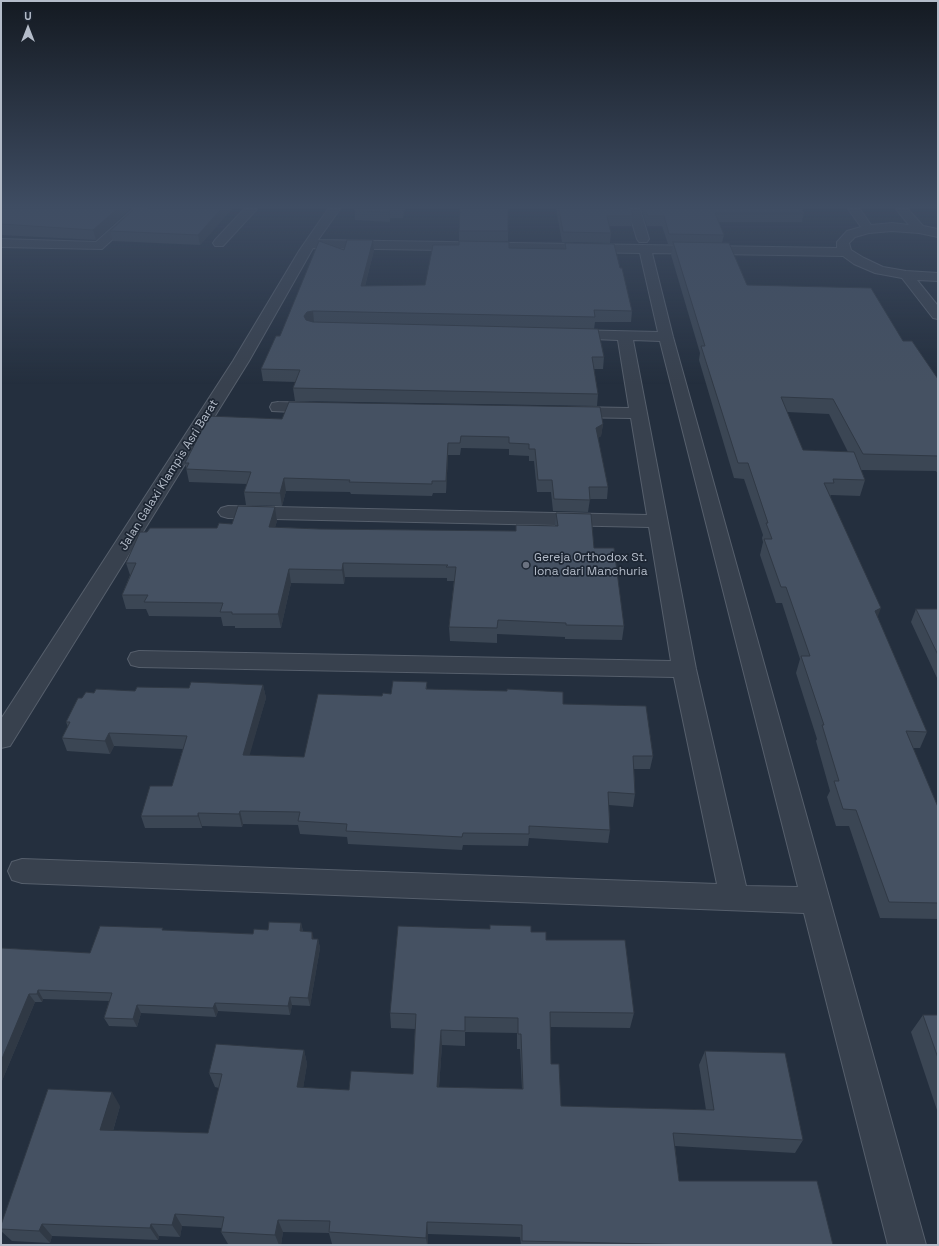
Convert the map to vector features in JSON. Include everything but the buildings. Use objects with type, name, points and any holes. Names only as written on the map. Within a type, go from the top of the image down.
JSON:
[{"type":"street","name":"Jalan Galaxi Klampis Asri Barat","points":[[1,739],[237,368],[297,267]]},
{"type":"street","points":[[649,267],[666,337],[907,1245]]},
{"type":"street","points":[[873,267],[906,275],[938,277]]},
{"type":"street","points":[[906,275],[938,315]]},
{"type":"street","points":[[553,334],[666,337]]},
{"type":"street","points":[[625,336],[684,669],[734,897]]},
{"type":"street","points":[[278,407],[334,408]]},
{"type":"street","points":[[558,412],[638,413]]},
{"type":"street","points":[[228,512],[657,521]]},
{"type":"street","points":[[138,659],[684,669]]},
{"type":"street","points":[[22,872],[816,901]]},
{"type":"place","name":"Gereja Orthodox St. Iona dari Manchuria","points":[[526,565]]}]
